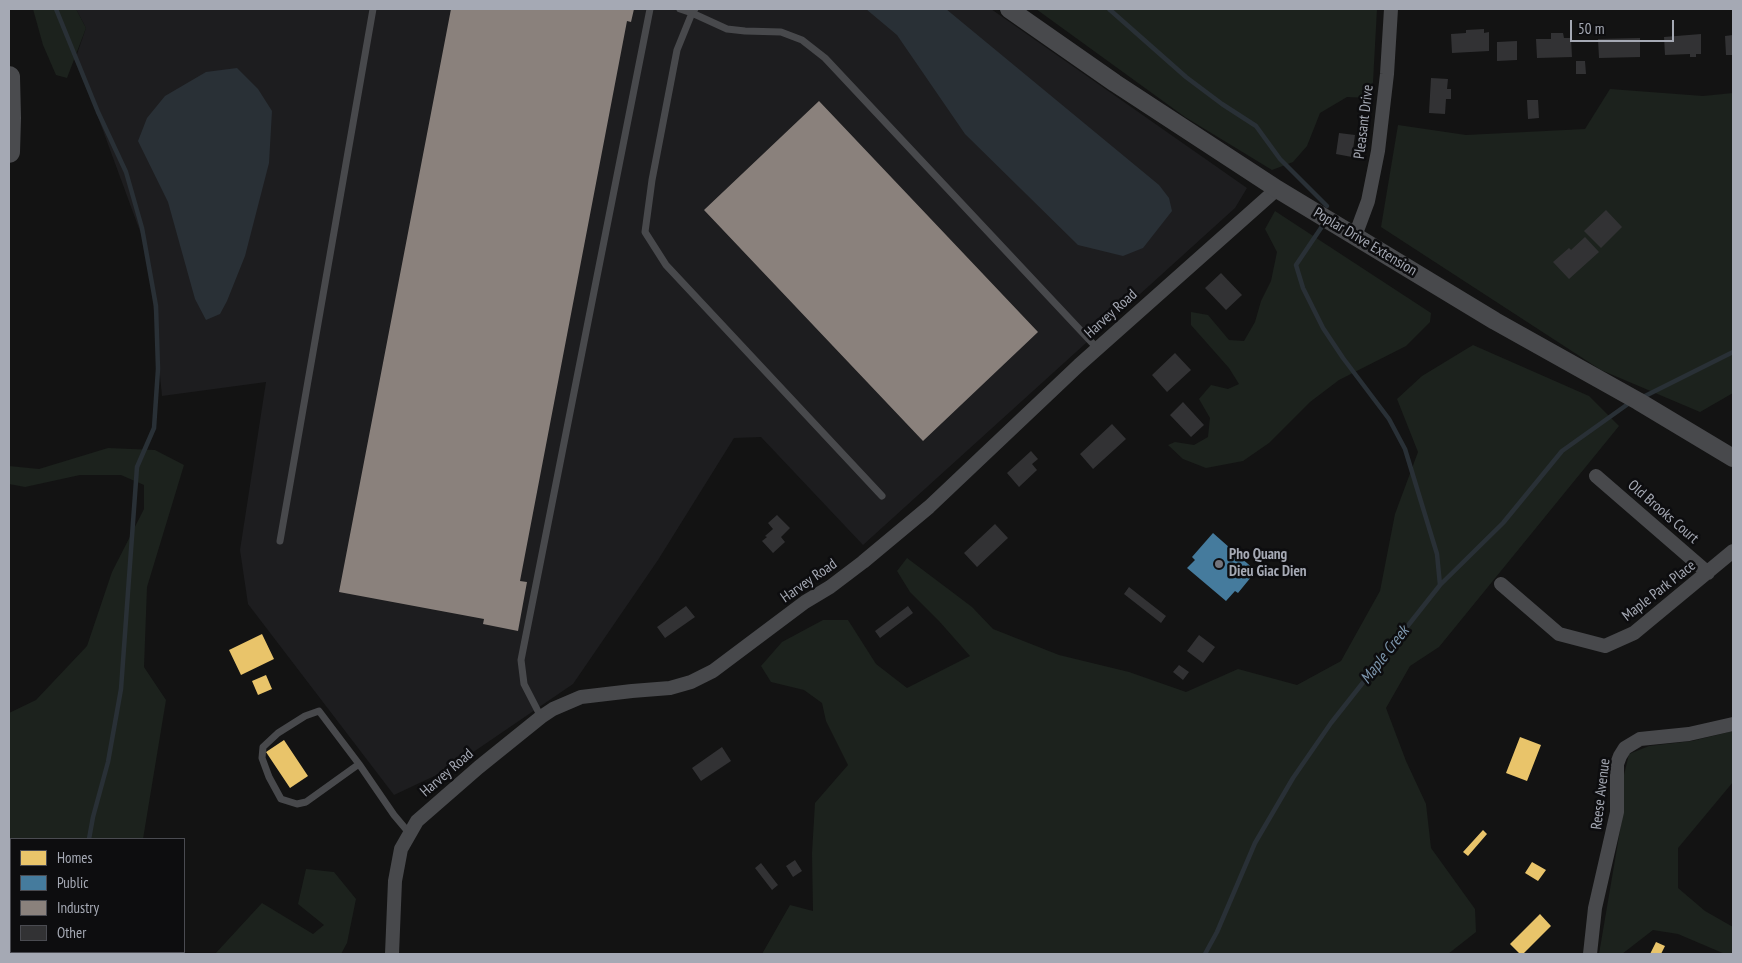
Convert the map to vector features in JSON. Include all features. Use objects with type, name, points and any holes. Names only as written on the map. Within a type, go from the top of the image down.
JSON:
[{"type":"main road","points":[[9,77],[9,152]]},
{"type":"street","name":"Poplar Drive Extension","points":[[1009,9],[1115,83],[1277,189],[1495,320],[1638,401],[1733,458]]},
{"type":"street","name":"Pleasant Drive","points":[[1355,236],[1368,201],[1378,151],[1387,74],[1391,9]]},
{"type":"street","name":"Harvey Road","points":[[392,954],[395,881],[401,849],[417,821],[479,767],[541,717],[553,709],[581,697],[632,690],[670,688],[691,682],[713,672],[806,602],[830,587],[929,507],[1097,348],[1277,189]]},
{"type":"street","name":"Old Brooks Court","points":[[1596,476],[1708,573]]},
{"type":"street","name":"Maple Park Place","points":[[1501,584],[1558,634],[1605,646],[1634,633],[1733,551]]},
{"type":"street","name":"Reese Avenue","points":[[1590,954],[1595,908],[1617,812],[1617,764],[1620,756],[1625,748],[1640,739],[1689,734],[1733,724]]},
{"type":"lane","points":[[280,541],[372,9]]},
{"type":"lane","points":[[541,717],[524,684],[521,660],[650,9]]},
{"type":"lane","points":[[680,9],[693,11],[727,29],[782,32],[802,40],[817,52],[1097,348]]},
{"type":"lane","points":[[693,11],[677,50],[652,180],[645,232],[666,265],[882,496]]},
{"type":"lane","points":[[359,764],[306,802],[290,803],[281,799],[269,777],[262,758],[263,747],[278,733],[305,716],[319,711],[359,764],[394,816],[410,834]]},
{"type":"shaded area","points":[[33,9],[76,9],[86,28],[67,78],[56,75],[43,45]]},
{"type":"shaded area","points":[[76,9],[991,9],[1247,188],[1235,208],[863,545],[761,437],[734,438],[658,560],[573,684],[447,770],[394,795],[248,604],[240,550],[266,382],[162,396],[148,253],[76,57],[86,28]]},
{"type":"shaded area","points":[[866,9],[946,9],[1159,185],[1169,198],[1172,211],[1143,248],[1123,256],[1078,245],[965,134],[897,35]]},
{"type":"shaded area","points":[[1036,9],[1377,9],[1373,82],[1369,98],[1347,97],[1320,113],[1307,146],[1293,162],[1272,170],[1185,117]]},
{"type":"shaded area","points":[[237,68],[258,89],[272,111],[269,163],[245,256],[227,301],[220,314],[206,320],[195,299],[168,202],[138,141],[147,118],[165,96],[206,72]]},
{"type":"shaded area","points":[[1610,89],[1703,96],[1733,93],[1733,393],[1700,412],[1601,370],[1381,227],[1398,125],[1466,135],[1585,129]]},
{"type":"shaded area","points":[[1275,211],[1431,313],[1430,322],[1406,346],[1339,380],[1310,402],[1269,443],[1243,461],[1206,468],[1183,459],[1168,445],[1175,442],[1194,445],[1208,437],[1210,418],[1199,399],[1211,385],[1228,389],[1239,384],[1229,368],[1191,325],[1191,312],[1208,315],[1229,340],[1244,341],[1255,322],[1261,301],[1271,281],[1277,252],[1265,229]]},
{"type":"shaded area","points":[[1473,345],[1589,396],[1619,426],[1439,647],[1410,666],[1386,708],[1406,761],[1426,804],[1431,848],[1475,909],[1476,932],[1448,954],[762,954],[790,905],[813,911],[812,853],[815,803],[848,765],[826,721],[822,703],[804,690],[771,682],[761,666],[782,642],[823,620],[848,620],[876,664],[907,688],[970,656],[910,592],[897,571],[907,558],[972,607],[993,629],[1059,655],[1129,672],[1186,692],[1238,669],[1297,685],[1341,661],[1380,591],[1395,514],[1418,452],[1397,399],[1422,376]]},
{"type":"shaded area","points":[[108,448],[155,450],[184,465],[147,587],[144,667],[166,700],[143,838],[10,838],[10,953],[122,954],[9,954],[9,713],[36,700],[87,646],[112,572],[144,509],[144,485],[121,475],[80,475],[25,487],[9,484],[9,466],[39,469]]},
{"type":"shaded area","points":[[1733,731],[1733,782],[1678,848],[1678,888],[1705,911],[1733,927],[1733,954],[1725,954],[1678,934],[1653,930],[1622,954],[1599,954],[1624,807],[1623,779],[1629,754],[1649,746],[1692,741]]},
{"type":"shaded area","points":[[306,869],[334,872],[356,899],[347,943],[341,954],[215,954],[262,903],[313,934],[324,925],[298,904]]},
{"type":"building: Homes","points":[[262,634],[274,659],[241,675],[229,650]]},
{"type":"building: Homes","points":[[266,675],[272,689],[258,695],[252,681]]},
{"type":"building: Homes","points":[[1520,737],[1541,745],[1527,781],[1506,773]]},
{"type":"building: Homes","points":[[284,740],[308,776],[290,788],[266,752]]},
{"type":"building: Homes","points":[[1483,830],[1487,834],[1468,856],[1463,852]]},
{"type":"building: Homes","points":[[1532,862],[1546,870],[1538,881],[1525,873]]},
{"type":"building: Homes","points":[[1540,914],[1551,926],[1523,954],[1520,954],[1510,944]]},
{"type":"building: Homes","points":[[1656,942],[1665,946],[1661,954],[1650,954]]},
{"type":"building: Public","name":"Pho Quang Dieu Giac Dien","points":[[1213,533],[1256,571],[1238,593],[1235,591],[1226,601],[1187,568],[1195,560],[1192,557]]},
{"type":"building: Industry","points":[[451,9],[634,9],[631,22],[627,21],[520,581],[527,582],[518,631],[483,624],[484,619],[339,592]]},
{"type":"building: Industry","points":[[819,101],[1038,332],[923,441],[704,210]]},
{"type":"building: Other","points":[[1484,29],[1484,33],[1489,32],[1489,51],[1452,53],[1451,34],[1466,33],[1466,30]]},
{"type":"building: Other","points":[[1551,33],[1563,33],[1564,38],[1571,38],[1572,57],[1537,58],[1536,39],[1551,39]]},
{"type":"building: Other","points":[[1701,34],[1701,54],[1696,54],[1696,57],[1690,57],[1690,54],[1665,55],[1664,37]]},
{"type":"building: Other","points":[[1733,35],[1733,55],[1726,55],[1725,36]]},
{"type":"building: Other","points":[[1640,38],[1640,57],[1599,58],[1598,39]]},
{"type":"building: Other","points":[[1517,41],[1517,60],[1497,61],[1497,42]]},
{"type":"building: Other","points":[[1576,61],[1585,61],[1586,74],[1576,74]]},
{"type":"building: Other","points":[[1431,78],[1448,79],[1447,89],[1451,89],[1451,99],[1446,99],[1445,114],[1429,113]]},
{"type":"building: Other","points":[[1527,100],[1538,100],[1539,118],[1528,119]]},
{"type":"building: Other","points":[[1339,133],[1355,135],[1352,157],[1336,154]]},
{"type":"building: Other","points":[[1606,210],[1622,227],[1601,248],[1584,231]]},
{"type":"building: Other","points":[[1585,237],[1599,252],[1569,279],[1553,262],[1569,248],[1571,250]]},
{"type":"building: Other","points":[[1221,273],[1242,295],[1226,310],[1205,288]]},
{"type":"building: Other","points":[[1175,353],[1191,370],[1167,392],[1152,375]]},
{"type":"building: Other","points":[[1183,402],[1204,425],[1191,437],[1170,415]]},
{"type":"building: Other","points":[[1112,424],[1126,439],[1093,469],[1080,454]]},
{"type":"building: Other","points":[[1031,451],[1038,459],[1032,464],[1037,470],[1019,487],[1007,473]]},
{"type":"building: Other","points":[[777,515],[790,528],[781,537],[785,542],[773,553],[762,541],[773,529],[768,523]]},
{"type":"building: Other","points":[[995,524],[1008,538],[977,567],[964,553]]},
{"type":"building: Other","points":[[1129,587],[1166,616],[1161,623],[1124,594]]},
{"type":"building: Other","points":[[686,606],[695,617],[665,638],[657,627]]},
{"type":"building: Other","points":[[908,606],[913,613],[880,638],[875,631]]},
{"type":"building: Other","points":[[1199,635],[1215,647],[1203,663],[1187,651]]},
{"type":"building: Other","points":[[1179,665],[1189,672],[1183,680],[1173,672]]},
{"type":"building: Other","points":[[722,747],[731,761],[701,781],[692,768]]},
{"type":"building: Other","points":[[795,860],[802,871],[793,877],[786,866]]},
{"type":"building: Other","points":[[761,863],[778,885],[772,890],[755,868]]},
{"type":"waterway","points":[[56,9],[98,112],[126,172],[142,228],[156,306],[158,369],[154,428],[137,467],[121,689],[108,762],[89,838]]},
{"type":"waterway","points":[[1109,9],[1186,77],[1256,126],[1280,159],[1327,206]]},
{"type":"waterway","points":[[1323,225],[1296,265],[1303,288],[1323,328],[1389,419],[1405,449],[1437,554],[1440,585]]},
{"type":"waterway","name":"Maple Creek","points":[[1645,396],[1733,352]]},
{"type":"waterway","name":"Maple Creek","points":[[1205,954],[1217,932],[1255,843],[1293,778],[1331,723],[1440,585],[1503,523],[1562,451],[1628,404]]},
{"type":"place","name":"Pho Quang Dieu Giac Dien","points":[[1219,564]]}]
